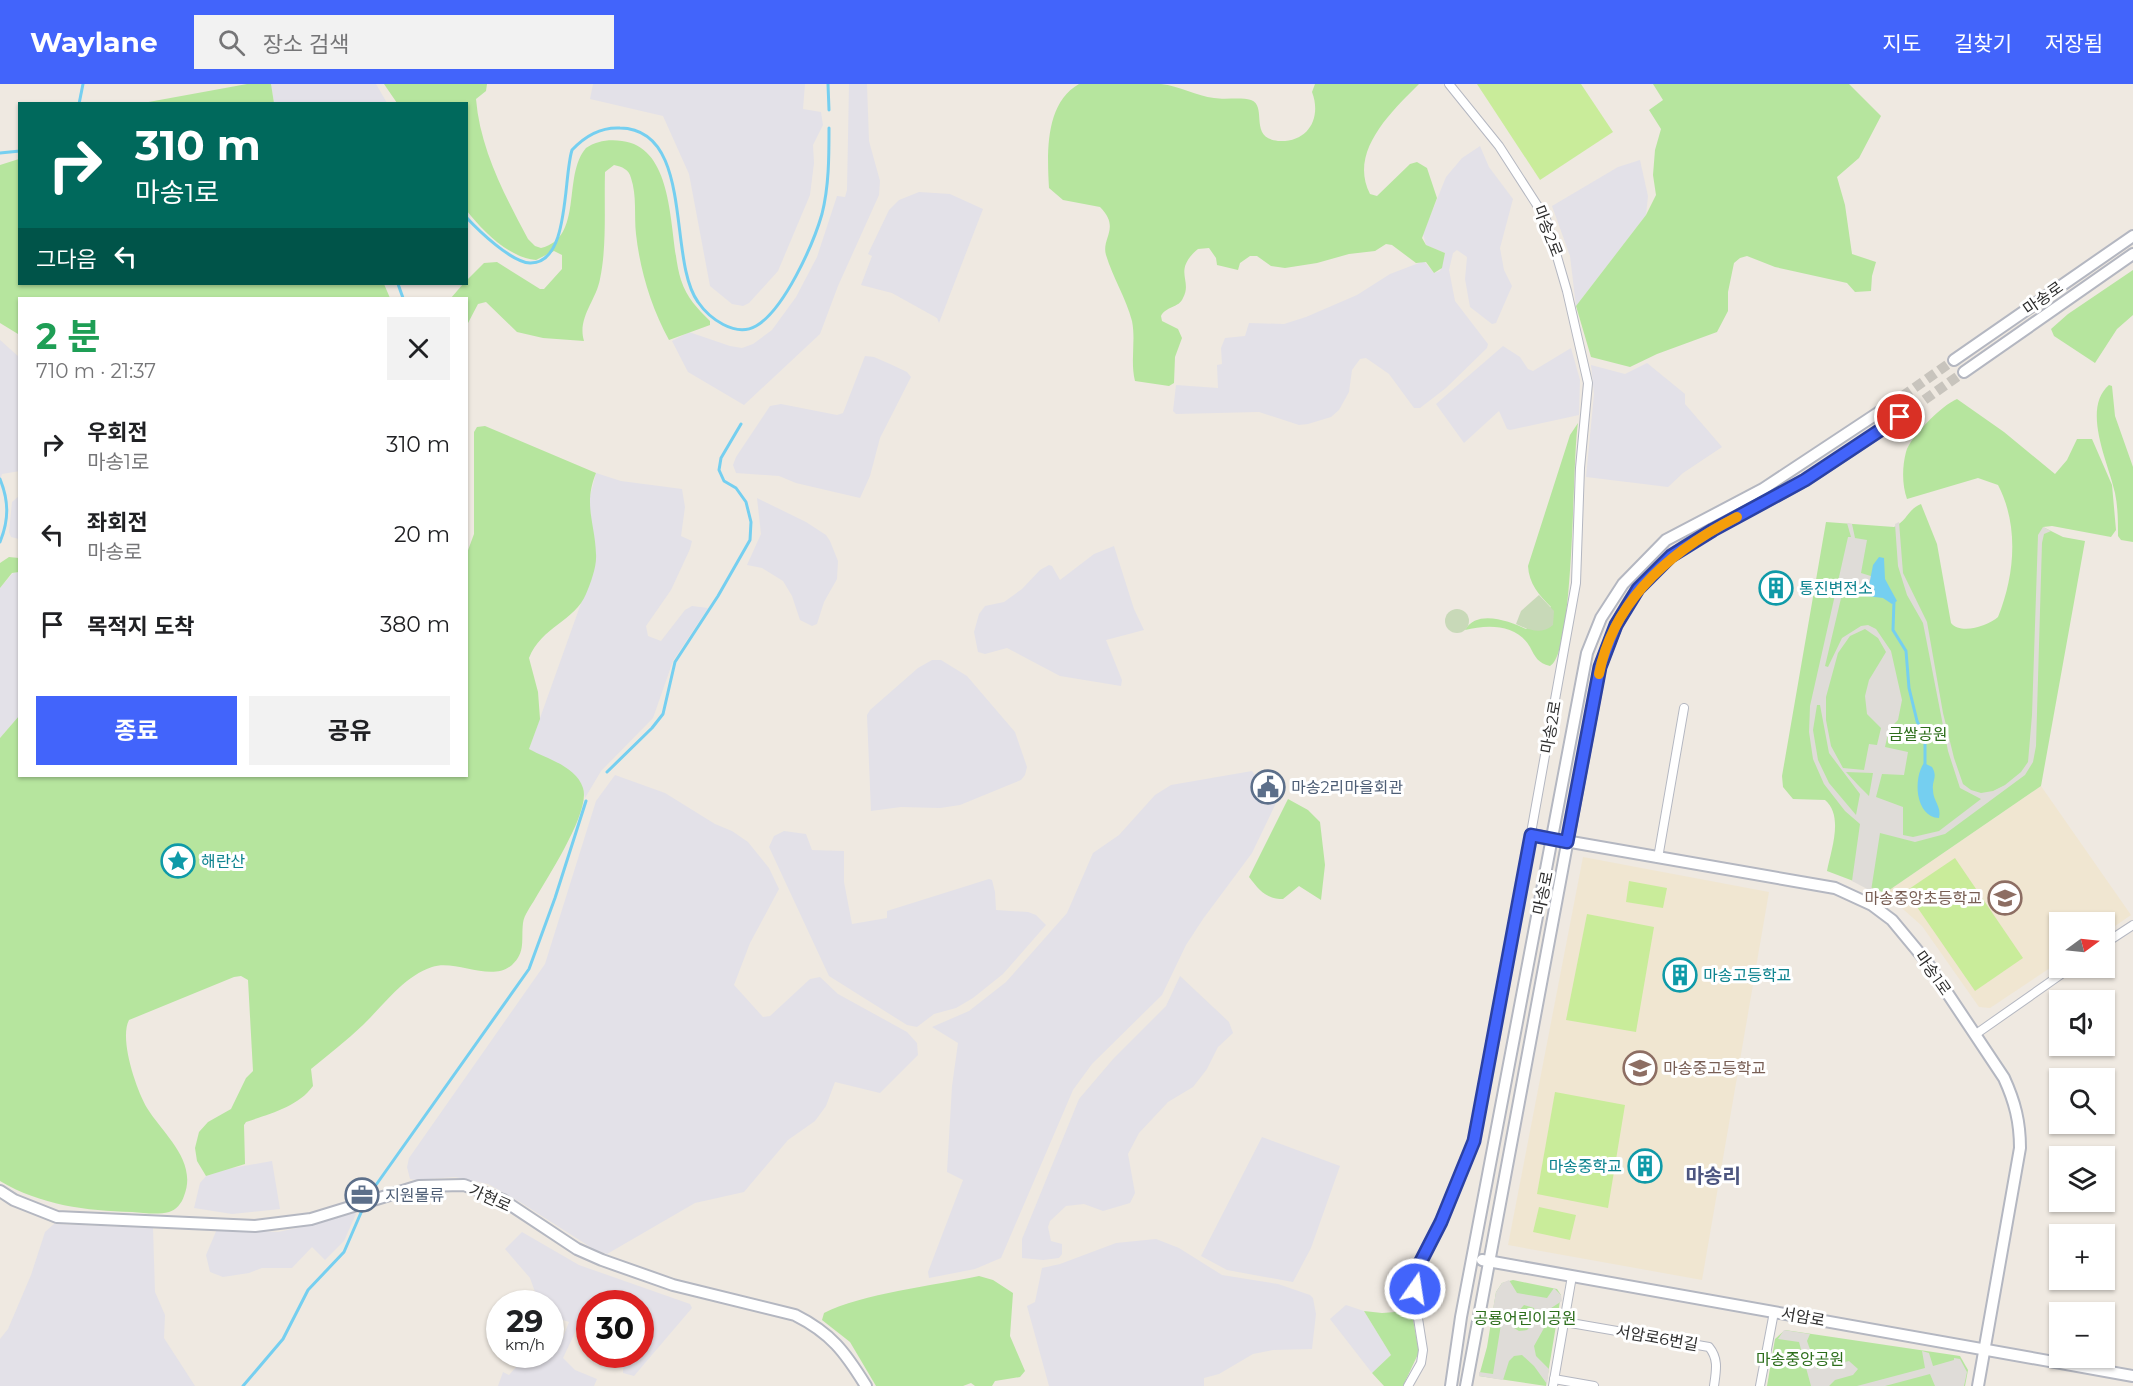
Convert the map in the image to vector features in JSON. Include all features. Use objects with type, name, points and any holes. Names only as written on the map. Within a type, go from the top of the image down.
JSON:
[{"type":"street","name":"마송2로","points":[[1408,1386],[1421,1363],[1423,1350],[1417,1312],[1416,1276],[1474,1141],[1531,835],[1576,583],[1580,468],[1588,383],[1567,291],[1546,219],[1499,146],[1449,84]]},
{"type":"street","name":"마송로","points":[[1954,360],[2133,236]]},
{"type":"street","name":"마송로","points":[[1964,372],[2133,254]]},
{"type":"street","name":"마송로","points":[[1451,1386],[1521,998],[1554,840],[1588,648],[1601,618],[1623,584],[1666,540],[1804,465],[1890,405]]},
{"type":"street","name":"마송로","points":[[1466,1386],[1600,667],[1616,625],[1638,589],[1671,556],[1713,530],[1805,480],[1900,417]]},
{"type":"street","points":[[1658,858],[1684,708]]},
{"type":"street","name":"마송1로","points":[[1531,835],[1835,888],[1872,905],[1892,920],[1915,947],[2004,1078],[2014,1100],[2020,1127],[2020,1148],[1978,1386]]},
{"type":"street","points":[[2115,937],[2133,925]]},
{"type":"street","points":[[1976,1034],[2056,978]]},
{"type":"street","name":"가현로","points":[[0,1191],[57,1217],[255,1226],[311,1219],[418,1186],[464,1185],[503,1200],[577,1249],[602,1260],[673,1285],[795,1315],[812,1323],[831,1336],[867,1386]]},
{"type":"street","name":"서암로","points":[[1473,1258],[2133,1376]]},
{"type":"street","points":[[1572,1276],[1554,1383],[1594,1386]]},
{"type":"street","points":[[1760,1386],[1774,1312]]},
{"type":"street","name":"서암로6번길","points":[[1565,1322],[1709,1347],[1715,1354],[1714,1386]]},
{"type":"shaded area","points":[[271,84],[376,84],[386,102],[274,102]]},
{"type":"shaded area","points":[[593,84],[805,84],[803,109],[821,112],[823,125],[813,145],[814,163],[810,195],[778,271],[749,303],[743,306],[732,304],[710,286],[689,174],[663,116],[590,99]]},
{"type":"shaded area","points":[[849,84],[867,84],[869,141],[880,181],[879,195],[838,286],[820,334],[744,405],[688,372],[672,341],[689,332],[742,348],[753,344],[772,330],[796,297],[817,257],[837,196],[845,197],[847,190]]},
{"type":"shaded area","points":[[1480,146],[1489,167],[1513,199],[1500,248],[1504,270],[1512,286],[1496,323],[1492,324],[1470,307],[1465,279],[1467,257],[1457,250],[1453,253],[1449,270],[1455,301],[1488,344],[1487,348],[1446,388],[1420,408],[1414,408],[1389,374],[1366,358],[1360,359],[1352,370],[1349,392],[1339,410],[1331,417],[1308,424],[1299,425],[1259,412],[1176,414],[1173,411],[1176,385],[1218,388],[1217,365],[1222,364],[1221,348],[1225,338],[1245,336],[1249,323],[1284,324],[1306,317],[1357,295],[1390,274],[1424,261],[1434,273],[1440,271],[1445,253],[1426,245],[1423,234],[1446,177],[1462,158]]},
{"type":"shaded area","points":[[1640,160],[1648,196],[1646,215],[1576,306],[1570,256],[1552,206],[1618,167]]},
{"type":"shaded area","points":[[919,192],[950,194],[983,209],[939,323],[937,318],[892,293],[861,285],[872,256],[868,254],[889,210],[899,200]]},
{"type":"shaded area","points":[[0,340],[18,356],[18,471],[2,474],[0,481]]},
{"type":"shaded area","points":[[1503,346],[1520,357],[1528,369],[1533,371],[1571,348],[1580,380],[1579,415],[1510,430],[1507,429],[1499,411],[1464,443],[1436,404]]},
{"type":"shaded area","points":[[865,356],[890,364],[907,372],[911,377],[880,438],[870,476],[860,498],[796,483],[779,476],[736,473],[733,465],[736,457],[770,406],[781,404],[837,415],[843,413]]},
{"type":"shaded area","points":[[1647,363],[1685,394],[1685,404],[1722,447],[1683,473],[1668,487],[1586,477],[1594,394],[1591,365],[1625,374]]},
{"type":"shaded area","points":[[596,473],[621,481],[682,489],[685,507],[681,536],[692,541],[671,590],[646,626],[648,636],[661,641],[685,610],[692,606],[708,608],[673,661],[653,718],[601,771],[585,798],[583,788],[529,749],[595,564],[589,500]]},
{"type":"shaded area","points":[[18,497],[18,539],[11,537],[9,532],[12,502]]},
{"type":"shaded area","points":[[757,498],[806,522],[826,535],[830,541],[838,561],[837,579],[824,602],[817,624],[812,626],[800,620],[792,596],[783,581],[762,568],[747,565],[761,534]]},
{"type":"shaded area","points":[[1899,522],[1903,573],[1927,622],[1943,713],[1954,758],[1963,784],[1981,793],[1993,791],[2005,785],[2021,772],[2028,762],[2032,715],[2038,535],[2043,527],[2051,531],[2044,534],[2042,543],[2036,746],[2033,762],[2025,775],[1945,834],[1915,842],[1880,833],[1871,891],[1852,881],[1860,824],[1845,811],[1824,784],[1813,759],[1809,732],[1810,706],[1848,537],[1851,537],[1847,523],[1852,524],[1855,538],[1867,540],[1861,573],[1874,577],[1872,591],[1859,588],[1857,597],[1842,594],[1825,666],[1828,667],[1842,638],[1861,626],[1868,625],[1876,629],[1891,651],[1902,700],[1898,720],[1889,729],[1885,747],[1908,752],[1904,775],[1882,774],[1876,797],[1903,807],[1903,835],[1913,837],[1939,831],[1981,799],[1960,788],[1948,751],[1923,623],[1907,595],[1898,566],[1895,524]],"holes":[[[1865,629],[1878,638],[1886,652],[1869,680],[1865,696],[1867,714],[1881,728],[1877,745],[1869,744],[1864,770],[1843,768],[1831,746],[1826,720],[1826,697],[1838,653],[1850,636]],[[1817,705],[1820,705],[1829,753],[1860,794],[1856,815],[1829,783],[1818,760],[1813,730]],[[1846,772],[1873,773],[1869,796]]]},
{"type":"shaded area","points":[[1114,546],[1134,609],[1144,630],[1106,640],[1122,680],[1121,686],[1060,676],[1007,648],[985,654],[978,652],[974,632],[979,614],[985,606],[1004,602],[1022,589],[1040,570],[1049,565],[1052,566],[1060,580],[1094,554]]},
{"type":"shaded area","points":[[18,572],[18,717],[0,738],[0,588],[13,573]]},
{"type":"shaded area","points":[[932,660],[941,660],[967,676],[1015,732],[1027,767],[1025,775],[1021,780],[960,805],[940,808],[901,807],[871,811],[867,715],[918,668]]},
{"type":"shaded area","points":[[1252,771],[1258,779],[1261,799],[1273,797],[1277,801],[1252,853],[1186,945],[1162,995],[1092,1064],[1073,1090],[1001,1258],[975,1269],[929,1278],[928,1272],[963,1180],[947,1172],[952,1086],[958,1043],[932,1027],[969,1011],[1006,982],[1067,913],[1093,853],[1119,835],[1155,795],[1171,785]]},
{"type":"shaded area","points":[[615,775],[665,793],[715,824],[732,831],[748,842],[769,868],[779,889],[750,943],[734,985],[763,1017],[770,1016],[810,979],[820,977],[838,994],[907,1032],[917,1043],[918,1055],[880,1093],[835,1082],[826,1106],[815,1121],[788,1140],[744,1192],[695,1203],[607,1254],[595,1250],[488,1184],[455,1177],[410,1179],[407,1167],[409,1158],[545,964],[596,801]]},
{"type":"shaded area","name":"마송중앙초등학교","points":[[2041,786],[2131,915],[2115,926],[2115,912],[2049,912],[2049,969],[1990,1008],[1979,1007],[1922,926],[1885,893]]},
{"type":"shaded area","points":[[784,831],[806,834],[812,850],[844,851],[844,882],[852,924],[887,918],[887,911],[989,879],[992,880],[995,892],[996,910],[1028,912],[1036,915],[1046,925],[1003,974],[973,998],[956,1008],[934,1014],[917,1027],[907,1025],[829,976],[769,847],[774,836]]},
{"type":"shaded area","name":"마송중고등학교","points":[[1583,857],[1769,892],[1702,1280],[1508,1245]]},
{"type":"shaded area","points":[[1180,976],[1229,1022],[1233,1033],[1218,1047],[1207,1069],[1193,1087],[1168,1102],[1139,1133],[1128,1154],[1135,1193],[1130,1203],[1103,1211],[1084,1204],[1066,1206],[1050,1221],[1048,1227],[1051,1241],[1062,1244],[1062,1254],[1059,1258],[1043,1260],[1022,1258],[1022,1239],[1079,1099],[1114,1058],[1166,1006]]},
{"type":"shaded area","points":[[1262,1137],[1340,1166],[1311,1248],[1293,1282],[1227,1270],[1201,1256]]},
{"type":"shaded area","points":[[272,1161],[280,1209],[232,1214],[194,1208],[200,1183],[206,1176],[227,1169]]},
{"type":"shaded area","points":[[353,1211],[356,1214],[344,1241],[325,1260],[312,1247],[292,1268],[262,1268],[249,1273],[223,1277],[210,1272],[206,1255],[217,1229],[278,1232],[311,1225]]},
{"type":"shaded area","points":[[54,1224],[153,1228],[155,1292],[165,1315],[164,1338],[195,1386],[0,1386],[0,1339],[8,1329],[31,1275],[45,1232]]},
{"type":"shaded area","points":[[522,1232],[579,1265],[650,1290],[576,1290],[576,1330],[564,1356],[564,1335],[569,1322],[564,1320],[564,1290],[534,1290],[530,1278],[505,1249]]},
{"type":"shaded area","points":[[1156,1239],[1179,1248],[1222,1275],[1278,1284],[1310,1295],[1313,1298],[1316,1314],[1312,1349],[1273,1350],[1253,1354],[1219,1374],[1204,1378],[1204,1386],[1049,1386],[1027,1306],[1035,1302],[1042,1268],[1060,1264],[1116,1243]]},
{"type":"shaded area","points":[[1509,1280],[1517,1293],[1547,1298],[1554,1288],[1561,1295],[1562,1301],[1548,1310],[1544,1328],[1534,1346],[1536,1356],[1549,1369],[1547,1384],[1534,1366],[1522,1355],[1514,1356],[1509,1361],[1503,1380],[1479,1376],[1479,1372],[1493,1374],[1503,1312],[1493,1309],[1496,1292],[1502,1283]],"holes":[[[1524,1305],[1534,1308],[1537,1319],[1527,1330],[1519,1331],[1514,1328],[1513,1317]]]},
{"type":"shaded area","points":[[654,1291],[690,1304],[692,1308],[654,1353]]},
{"type":"shaded area","points":[[1346,1305],[1364,1311],[1391,1355],[1372,1373],[1330,1319]]},
{"type":"shaded area","points":[[1784,1330],[1810,1334],[1807,1341],[1817,1369],[1849,1361],[1858,1369],[1853,1375],[1835,1380],[1829,1386],[1811,1386],[1799,1342],[1778,1339]]},
{"type":"shaded area","points":[[1922,1351],[1929,1353],[1933,1366],[1954,1360],[1954,1358],[1960,1359],[1967,1372],[1964,1386],[1935,1386],[1930,1374],[1885,1386],[1857,1386],[1925,1368]]},
{"type":"shaded area","points":[[564,1359],[575,1370],[597,1379],[594,1386],[498,1386],[503,1372],[509,1375],[515,1368],[564,1368]]},
{"type":"shaded area","points":[[623,1368],[641,1368],[634,1376],[623,1373]]},
{"type":"green space","points":[[247,84],[271,84],[274,102],[148,102]]},
{"type":"green space","points":[[384,84],[487,84],[486,91],[476,99],[478,118],[488,154],[502,189],[528,239],[541,248],[554,242],[563,232],[568,219],[575,174],[586,148],[598,142],[612,140],[640,147],[653,160],[662,178],[668,198],[677,263],[683,286],[693,302],[710,321],[710,325],[669,340],[657,315],[643,275],[636,234],[635,199],[631,178],[627,170],[614,165],[605,172],[602,266],[598,287],[583,325],[584,341],[543,338],[517,332],[486,302],[478,304],[468,323],[468,297],[452,297],[462,285],[468,285],[468,279],[484,263],[497,262],[540,289],[544,289],[562,269],[562,255],[554,251],[536,260],[516,254],[497,242],[468,212],[468,102],[396,102]]},
{"type":"green space","points":[[1079,84],[1161,84],[1218,99],[1251,100],[1256,103],[1264,134],[1269,139],[1288,141],[1305,133],[1314,119],[1315,102],[1312,92],[1315,84],[1419,84],[1376,133],[1365,163],[1365,178],[1370,194],[1377,196],[1410,164],[1417,162],[1427,168],[1437,198],[1422,238],[1426,245],[1445,253],[1442,268],[1434,273],[1426,262],[1416,263],[1392,245],[1386,244],[1375,251],[1349,254],[1317,263],[1285,268],[1271,266],[1257,256],[1250,256],[1240,263],[1238,270],[1217,265],[1216,258],[1209,248],[1198,249],[1190,257],[1184,269],[1186,286],[1183,298],[1179,304],[1166,310],[1161,316],[1162,321],[1178,329],[1182,338],[1175,357],[1174,383],[1169,386],[1135,381],[1132,321],[1106,255],[1105,249],[1110,227],[1106,214],[1100,207],[1063,200],[1049,188],[1050,130],[1054,116],[1068,92]]},
{"type":"green space","points":[[1477,84],[1581,84],[1613,132],[1540,180]]},
{"type":"green space","points":[[1653,84],[1849,84],[1881,116],[1859,158],[1837,177],[1845,205],[1852,254],[1876,262],[1871,291],[1855,292],[1847,283],[1775,267],[1747,256],[1734,263],[1728,292],[1728,311],[1717,332],[1657,354],[1630,367],[1591,357],[1576,306],[1646,215],[1656,195],[1653,175],[1655,150],[1661,129],[1649,110],[1663,100]]},
{"type":"green space","points":[[18,159],[18,285],[384,285],[390,297],[18,297],[18,334],[0,323],[0,165]]},
{"type":"green space","points":[[2133,270],[2133,315],[2117,329],[2095,363],[2054,336],[2051,329],[2068,314]]},
{"type":"green space","points":[[2109,385],[2112,386],[2115,416],[2133,467],[2133,542],[2121,540],[2118,536],[2115,493],[2099,437],[2097,408],[2101,395]]},
{"type":"green space","name":"금쌀공원","points":[[1957,399],[2004,432],[2055,474],[2067,460],[2077,439],[2092,439],[2112,485],[2116,530],[2111,537],[2052,526],[2043,527],[2063,537],[2085,541],[2041,786],[1885,893],[1827,871],[1835,834],[1831,807],[1825,800],[1793,799],[1783,787],[1782,776],[1826,522],[1894,527],[1921,504],[1937,544],[1951,623],[1955,627],[1968,629],[1988,623],[1998,617],[2011,567],[2012,533],[2005,500],[1998,485],[1978,478],[1907,499],[1904,488],[1904,464],[1909,446],[1927,422]]},
{"type":"green space","points":[[1578,423],[1571,553],[1564,628],[1558,654],[1550,666],[1535,657],[1524,639],[1510,630],[1483,627],[1465,630],[1470,624],[1485,618],[1502,620],[1526,629],[1551,607],[1535,589],[1528,566],[1570,435]]},
{"type":"green space","points":[[485,426],[596,473],[590,495],[596,559],[590,584],[581,603],[541,639],[529,658],[538,692],[540,719],[529,749],[560,764],[574,774],[583,788],[584,798],[581,812],[567,844],[525,917],[522,946],[516,960],[504,970],[494,972],[441,965],[412,977],[357,1031],[311,1069],[313,1086],[307,1093],[291,1105],[246,1122],[244,1125],[245,1164],[206,1176],[197,1161],[195,1148],[199,1132],[208,1122],[231,1109],[246,1078],[253,1071],[248,980],[241,976],[234,977],[129,1020],[126,1028],[127,1051],[138,1089],[147,1108],[183,1160],[187,1183],[180,1204],[172,1211],[151,1214],[81,1208],[31,1196],[0,1181],[0,738],[18,717],[18,777],[468,777],[468,550],[474,534],[474,432],[477,427]]},
{"type":"green space","points":[[9,557],[18,558],[18,572],[12,573],[0,588],[0,563]]},
{"type":"green space","points":[[1539,595],[1554,611],[1553,625],[1539,631],[1516,624],[1521,611]]},
{"type":"green space","points":[[1457,609],[1462,610],[1468,616],[1468,626],[1462,632],[1457,633],[1452,632],[1446,626],[1445,621],[1446,616],[1452,610]]},
{"type":"green space","points":[[1288,799],[1308,810],[1320,822],[1325,865],[1321,900],[1299,886],[1283,899],[1272,897],[1260,890],[1249,877]]},
{"type":"green space","points":[[1955,858],[2023,958],[1975,991],[1906,891]]},
{"type":"green space","points":[[1629,881],[1667,888],[1663,908],[1626,902]]},
{"type":"green space","points":[[1587,914],[1654,927],[1636,1032],[1566,1020]]},
{"type":"green space","points":[[1555,1092],[1625,1105],[1608,1208],[1537,1194]]},
{"type":"green space","points":[[1539,1207],[1576,1215],[1570,1240],[1533,1232]]},
{"type":"green space","points":[[979,1276],[993,1280],[1013,1293],[1010,1336],[1025,1371],[1020,1377],[995,1381],[992,1386],[975,1386],[971,1383],[963,1386],[876,1386],[850,1342],[822,1320],[824,1313],[858,1300]]},
{"type":"green space","name":"공룡어린이공원","points":[[1513,1280],[1557,1289],[1561,1295],[1546,1386],[1479,1376],[1487,1347],[1496,1292],[1502,1283]]},
{"type":"green space","points":[[1364,1311],[1382,1313],[1409,1311],[1412,1314],[1419,1352],[1403,1386],[1384,1386],[1372,1373],[1391,1355]]},
{"type":"green space","name":"마송중앙공원","points":[[1785,1330],[1960,1356],[1968,1370],[1965,1386],[1767,1386],[1775,1339]]},
{"type":"water","points":[[1879,557],[1884,558],[1885,579],[1897,601],[1892,604],[1883,598],[1867,596],[1873,565]]},
{"type":"water","points":[[1924,763],[1932,767],[1935,773],[1933,794],[1939,818],[1925,811],[1918,796],[1918,778]]},
{"type":"waterway","points":[[79,102],[83,84]]},
{"type":"waterway","points":[[828,84],[829,110]]},
{"type":"waterway","points":[[468,219],[496,245],[514,257],[530,263],[543,260],[552,250],[563,217],[572,150],[588,137],[606,129],[620,128],[644,134],[659,150],[669,172],[676,200],[683,257],[689,283],[698,302],[723,324],[740,330],[748,329],[767,318],[777,306],[796,276],[812,242],[822,214],[826,193],[829,128]]},
{"type":"waterway","points":[[0,153],[18,151]]},
{"type":"waterway","points":[[398,285],[403,297]]},
{"type":"waterway","points":[[607,772],[652,728],[663,714],[675,662],[718,596],[750,540],[751,522],[746,502],[736,488],[724,481],[719,470],[721,458],[741,424]]},
{"type":"waterway","points":[[0,479],[7,510],[0,542]]},
{"type":"waterway","points":[[1894,601],[1893,630],[1906,651],[1909,688],[1917,721],[1925,737],[1925,764]]},
{"type":"waterway","points":[[371,1192],[529,969],[555,898],[586,801]]},
{"type":"waterway","points":[[243,1386],[283,1339],[308,1290],[344,1252],[363,1208]]},
{"type":"tunnel","points":[[1890,405],[1954,360]]},
{"type":"tunnel","points":[[1900,417],[1964,372]]},
{"type":"slow traffic","points":[[1599,674],[1616,625],[1638,589],[1671,556],[1737,517]]},
{"type":"place","name":"통진변전소","points":[[1776,588]]},
{"type":"place","name":"마송2리마을회관","points":[[1268,787]]},
{"type":"place","name":"해란산","points":[[178,861]]},
{"type":"place","name":"마송중앙초등학교","points":[[2005,898]]},
{"type":"place","name":"마송고등학교","points":[[1680,975]]},
{"type":"place","name":"마송중고등학교","points":[[1640,1068]]},
{"type":"place","name":"마송중학교","points":[[1645,1166]]},
{"type":"place","name":"지원물류","points":[[362,1195]]},
{"type":"district","name":"마송리","points":[[1713,1176]]},
{"type":"route","points":[[1415,1289],[1420,1263],[1441,1222],[1474,1141],[1531,835],[1567,842],[1600,667],[1616,625],[1638,589],[1671,556],[1713,530],[1805,480],[1900,417]]}]
